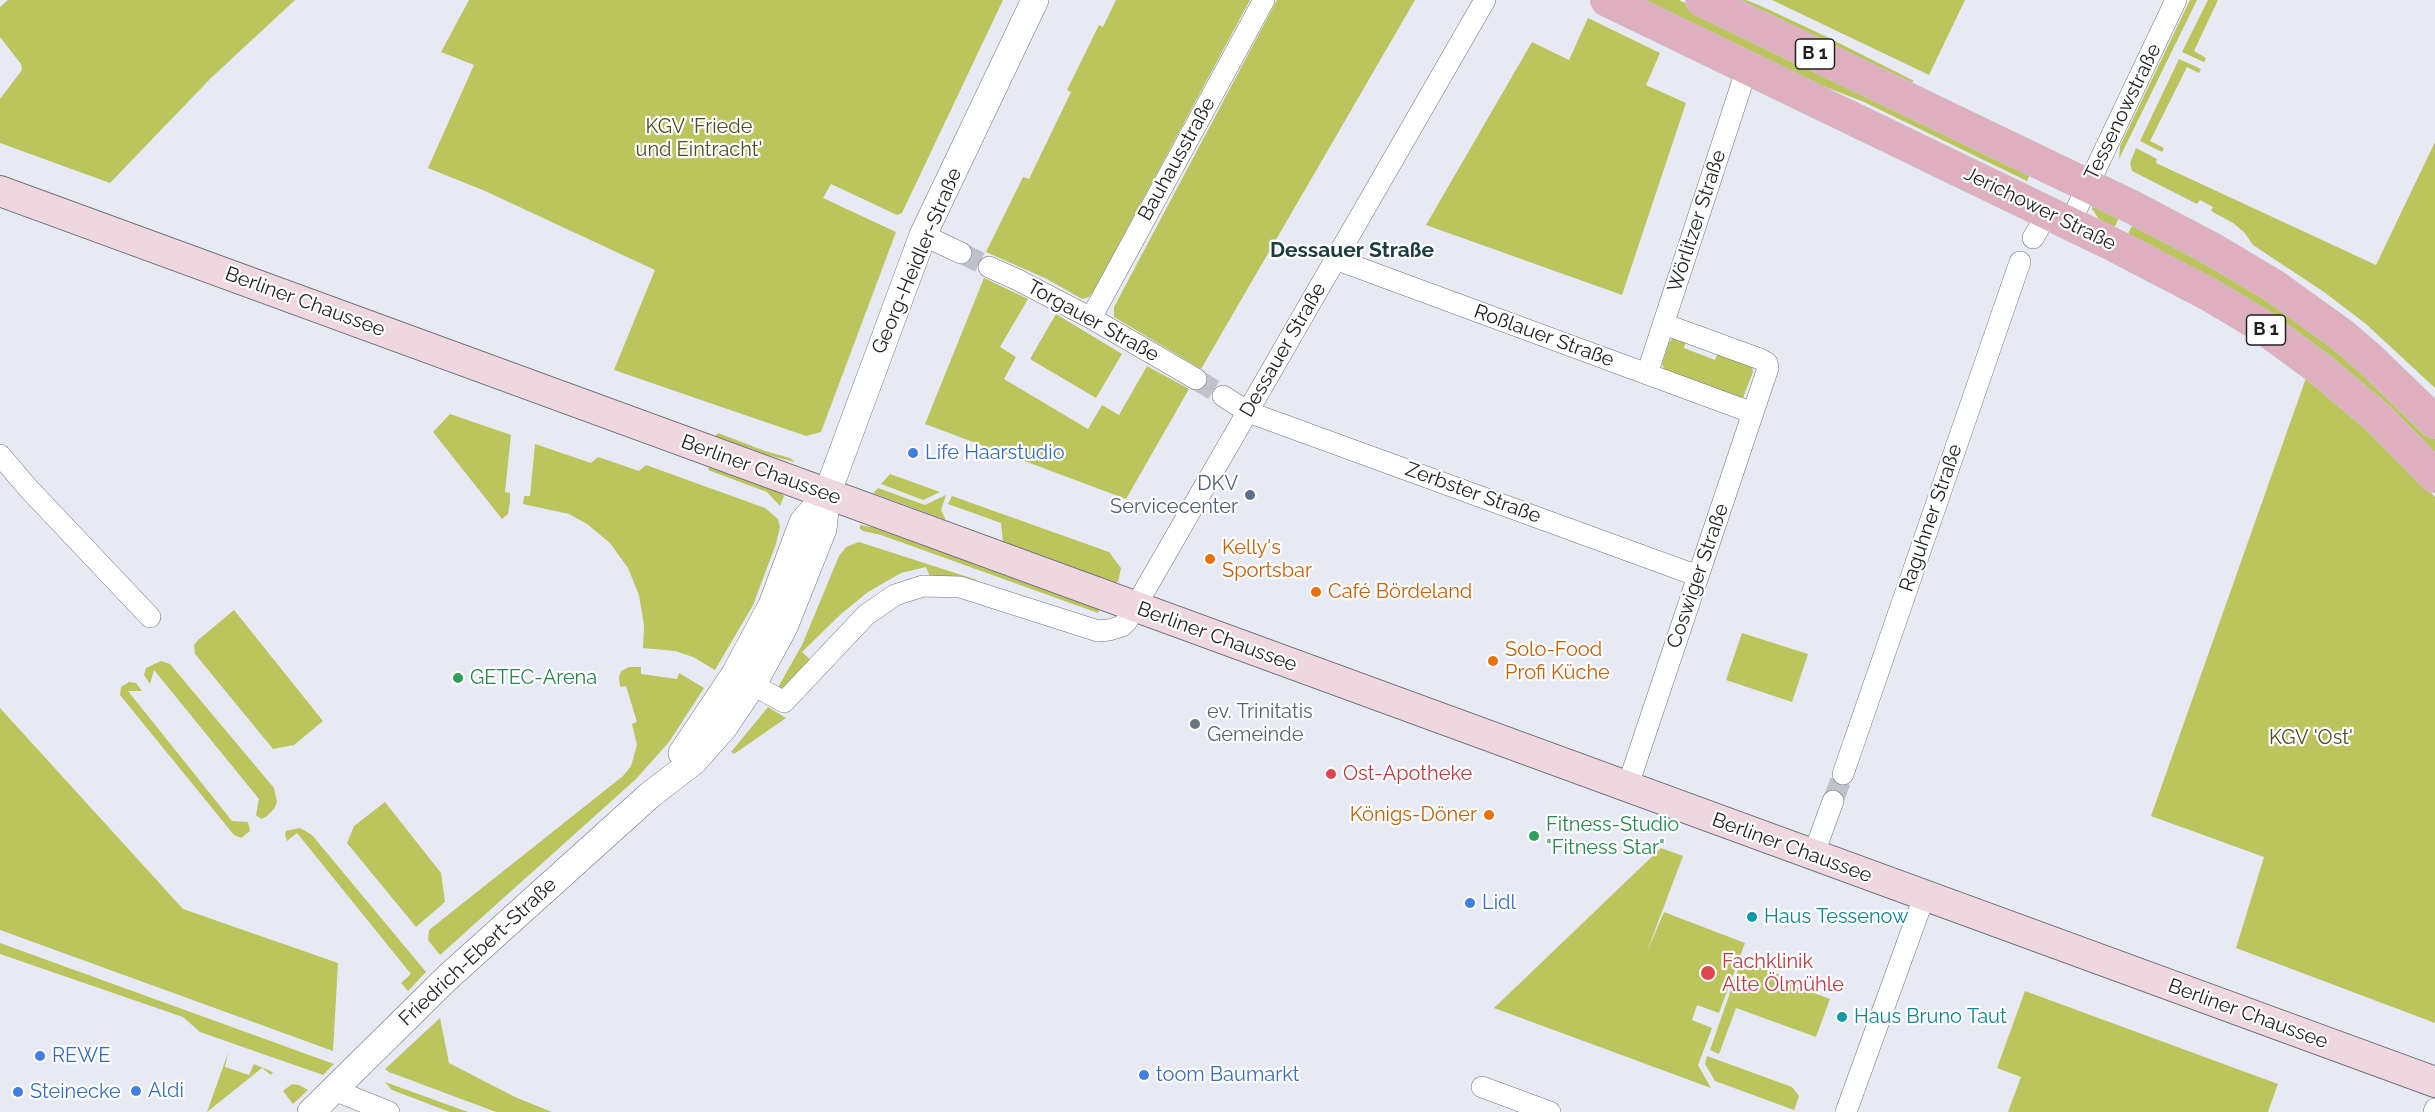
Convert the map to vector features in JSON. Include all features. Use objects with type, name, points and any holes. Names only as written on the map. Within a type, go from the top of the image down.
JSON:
[{"type":"main road","name":"Jerichower Straße","points":[[1607,0],[1747,68],[2050,225],[2194,286],[2278,337],[2320,369],[2369,410],[2435,476]]},
{"type":"main road","name":"B 1","points":[[1702,0],[2192,238],[2274,286],[2356,347],[2435,422]]},
{"type":"main road","name":"Berliner Chaussee","points":[[0,191],[1924,897],[2435,1082]]},
{"type":"street","name":"Georg-Heidler-Straße","points":[[827,494],[923,235],[1035,0]]},
{"type":"street","name":"Bauhausstraße","points":[[1090,318],[1264,0]]},
{"type":"street","name":"Dessauer Straße","points":[[1136,607],[1485,0]]},
{"type":"street","name":"Tessenowstraße","points":[[2050,225],[2087,186],[2176,0]]},
{"type":"street","name":"Wörlitzer Straße","points":[[1647,374],[1747,68]]},
{"type":"street","points":[[923,235],[961,253]]},
{"type":"street","name":"Roßlauer Straße","points":[[1335,259],[1753,413]]},
{"type":"street","name":"Raguhner Straße","points":[[1843,774],[2020,262]]},
{"type":"street","name":"Torgauer Straße","points":[[989,267],[1090,318],[1196,379]]},
{"type":"street","name":"Coswiger Straße","points":[[1627,788],[1768,369],[1767,364],[1760,359],[1664,324]]},
{"type":"street","points":[[1223,396],[1248,412]]},
{"type":"street","name":"Zerbster Straße","points":[[1248,412],[1698,576]]},
{"type":"street","points":[[0,455],[28,488],[150,617]]},
{"type":"street","name":"Friedrich-Ebert-Straße","points":[[311,1112],[447,978],[650,795],[677,776],[703,753],[724,727],[803,522],[827,494]]},
{"type":"street","points":[[744,679],[784,702],[866,615],[887,599],[913,588],[933,585],[960,587],[1098,631],[1122,626],[1136,607]]},
{"type":"street","points":[[1813,856],[1833,801]]},
{"type":"street","points":[[1846,1112],[1924,897]]},
{"type":"street","points":[[1482,1087],[1550,1112]]},
{"type":"street","points":[[334,1090],[389,1112]]},
{"type":"green space","points":[[8,0],[295,0],[211,78],[110,183],[0,143],[0,99],[22,70],[21,64],[0,37],[0,7]]},
{"type":"green space","name":"KGV 'Friede und Eintracht'","points":[[469,0],[1003,0],[902,213],[897,215],[831,184],[823,198],[896,232],[821,432],[806,436],[614,370],[655,270],[485,191],[428,168],[474,65],[441,52]]},
{"type":"green space","points":[[1116,0],[1250,0],[1093,292],[1089,297],[1082,299],[1047,279],[986,252],[1023,177],[1029,179],[1071,92],[1067,90],[1099,25],[1103,27]]},
{"type":"green space","points":[[1277,0],[1415,0],[1201,369],[1114,317],[1114,307]]},
{"type":"green space","points":[[1631,0],[1679,0],[2032,170],[2027,181],[1864,102],[1818,84]]},
{"type":"green space","points":[[1736,0],[1746,0],[1761,6],[1914,81],[1908,84]]},
{"type":"green space","points":[[1772,0],[1965,0],[1929,75]]},
{"type":"green space","points":[[2190,0],[2197,0],[2119,159],[2120,146]]},
{"type":"green space","points":[[2208,0],[2218,0],[2194,51],[2206,58],[2204,62],[2182,52]]},
{"type":"green space","points":[[1588,18],[1660,53],[1646,85],[1686,103],[1622,295],[1426,225],[1532,42],[1569,60]]},
{"type":"green space","points":[[2179,59],[2201,69],[2199,73],[2187,67],[2150,141],[2164,148],[2162,152],[2140,141]]},
{"type":"green space","points":[[2435,142],[2435,388],[2366,324],[2324,292],[2253,245],[2244,232],[2233,223],[2211,211],[2213,207],[2200,200],[2197,204],[2132,171],[2130,163],[2136,148],[2157,159],[2156,163],[2376,265]]},
{"type":"green space","points":[[2093,205],[2121,213],[2113,231],[2103,225],[2092,209]]},
{"type":"green space","points":[[2135,220],[2298,315],[2435,436],[2435,459],[2126,238]]},
{"type":"green space","points":[[984,278],[1028,299],[1000,347],[1016,357],[1004,379],[1088,429],[1102,405],[1119,415],[1147,366],[1189,389],[1126,499],[925,424]]},
{"type":"green space","points":[[1056,314],[1122,354],[1096,398],[1030,359]]},
{"type":"green space","points":[[1672,339],[1686,341],[1684,348],[1715,360],[1718,353],[1752,367],[1753,372],[1743,398],[1665,371],[1662,364],[1669,343]]},
{"type":"green space","name":"KGV 'Ost'","points":[[2306,378],[2382,441],[2435,497],[2435,1023],[2236,948],[2264,857],[2151,816]]},
{"type":"green space","points":[[450,414],[511,435],[505,492],[510,493],[510,502],[508,514],[502,519],[433,432]]},
{"type":"green space","points":[[718,433],[790,458],[795,462],[715,436]]},
{"type":"green space","points":[[535,444],[591,463],[598,457],[639,471],[646,465],[765,508],[778,519],[780,527],[776,544],[753,605],[715,670],[693,657],[675,651],[643,648],[644,625],[639,595],[628,568],[610,543],[587,524],[569,514],[523,504],[524,496],[530,496]]},
{"type":"green space","points":[[710,465],[779,492],[784,496],[780,506],[767,492],[708,470]]},
{"type":"green space","points":[[890,474],[940,492],[923,500],[881,484]]},
{"type":"green space","points":[[878,488],[925,505],[946,495],[941,510],[946,520],[873,493]]},
{"type":"green space","points":[[952,496],[1109,552],[1121,568],[1118,582],[1113,583],[1003,542],[1001,523],[948,504]]},
{"type":"green space","points":[[860,525],[882,529],[1100,609],[1098,613],[881,535],[863,531]]},
{"type":"green space","points":[[859,542],[977,580],[974,586],[932,582],[926,567],[901,573],[868,592],[841,614],[802,652],[813,662],[787,689],[777,689],[802,645],[839,556],[846,547]]},
{"type":"green space","points":[[234,610],[323,721],[294,745],[273,749],[195,654],[194,645],[198,640]]},
{"type":"green space","points":[[1742,633],[1808,654],[1792,702],[1726,680]]},
{"type":"green space","points":[[161,661],[170,664],[274,788],[277,802],[266,817],[261,819],[256,815],[259,799],[154,670],[150,684],[144,675],[146,668]]},
{"type":"green space","points":[[629,667],[641,667],[641,674],[677,679],[679,673],[704,688],[669,742],[636,779],[440,955],[428,940],[429,930],[623,776],[631,766],[637,745],[632,724],[637,722],[626,686],[620,687],[619,677],[621,671]]},
{"type":"green space","points":[[129,682],[136,683],[142,691],[128,691],[232,821],[248,822],[250,831],[241,838],[234,835],[120,695],[121,687]]},
{"type":"green space","points":[[768,707],[786,718],[734,754],[731,752]]},
{"type":"green space","points":[[0,708],[183,909],[338,963],[333,1051],[0,930]]},
{"type":"green space","points":[[385,802],[441,873],[445,902],[416,927],[347,843],[354,826]]},
{"type":"green space","points":[[300,828],[312,835],[426,972],[408,991],[401,983],[411,974],[297,833],[287,841],[286,831]]},
{"type":"green space","points":[[1661,848],[1683,856],[1646,954],[1664,912],[1745,943],[1719,1013],[1697,1005],[1692,1020],[1712,1028],[1698,1065],[1711,1088],[1494,1008]]},
{"type":"green space","points":[[0,943],[334,1064],[323,1075],[200,1032],[183,1017],[0,954]]},
{"type":"green space","points":[[1741,961],[1783,976],[1781,981],[1830,999],[1816,1037],[1736,1008],[1719,1054],[1710,1050]]},
{"type":"green space","points":[[2025,991],[2278,1084],[2268,1112],[2008,1112],[2021,1077],[1997,1068]]},
{"type":"green space","points":[[440,1018],[449,1063],[515,1097],[552,1112],[496,1112],[385,1069]]},
{"type":"green space","points":[[228,1053],[225,1067],[249,1075],[254,1064],[273,1072],[271,1075],[262,1068],[207,1112]]},
{"type":"green space","points":[[1707,1056],[1792,1087],[1799,1096],[1794,1110],[1715,1081],[1705,1064]]},
{"type":"green space","points":[[385,1082],[468,1112],[450,1112],[392,1090]]},
{"type":"green space","points":[[292,1084],[308,1090],[293,1104],[283,1091]]},
{"type":"tunnel","points":[[961,253],[989,267]]},
{"type":"tunnel","points":[[1196,379],[1223,396]]},
{"type":"tunnel","points":[[1833,801],[1843,774]]},
{"type":"place","name":"Life Haarstudio","points":[[913,453]]},
{"type":"place","name":"DKV Servicecenter","points":[[1250,495]]},
{"type":"place","name":"Kelly's Sportsbar","points":[[1210,559]]},
{"type":"place","name":"Café Bördeland","points":[[1316,592]]},
{"type":"place","name":"Solo-Food Profi Küche","points":[[1493,661]]},
{"type":"place","name":"GETEC-Arena","points":[[458,678]]},
{"type":"place","name":"ev. Trinitatis Gemeinde","points":[[1195,724]]},
{"type":"place","name":"Ost-Apotheke","points":[[1331,774]]},
{"type":"place","name":"Königs-Döner","points":[[1489,815]]},
{"type":"place","name":"Fitness-Studio \"Fitness Star\"","points":[[1534,836]]},
{"type":"place","name":"Lidl","points":[[1470,903]]},
{"type":"place","name":"Haus Tessenow","points":[[1752,917]]},
{"type":"place","name":"Fachklinik Alte Ölmühle","points":[[1708,973]]},
{"type":"place","name":"Haus Bruno Taut","points":[[1842,1017]]},
{"type":"place","name":"REWE","points":[[40,1056]]},
{"type":"place","name":"toom Baumarkt","points":[[1144,1075]]},
{"type":"place","name":"Aldi","points":[[136,1091]]},
{"type":"place","name":"Steinecke","points":[[18,1092]]},
{"type":"district","name":"Dessauer Straße","points":[[1352,251]]}]
